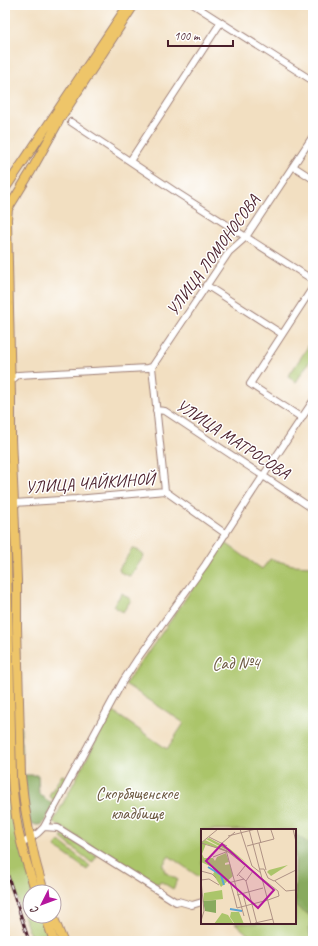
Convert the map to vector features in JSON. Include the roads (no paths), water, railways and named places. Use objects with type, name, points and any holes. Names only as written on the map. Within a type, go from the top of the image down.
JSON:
[{"type":"main road","points":[[42,884],[30,838],[21,776],[11,396],[8,381],[6,208],[23,169],[128,5]]},
{"type":"main road","points":[[6,208],[30,173],[59,121],[134,5]]},
{"type":"main road","points":[[5,189],[23,169],[59,121]]},
{"type":"main road","points":[[5,475],[6,540],[9,590],[12,776],[18,829],[33,884]]},
{"type":"main road","points":[[47,924],[54,941]]},
{"type":"main road","points":[[56,924],[63,941]]},
{"type":"street","points":[[194,5],[313,81]]},
{"type":"street","points":[[130,161],[221,22]]},
{"type":"street","points":[[71,122],[246,237],[313,278]]},
{"type":"street","name":"УЛИЦА ЛОМОНОСОВА","points":[[152,367],[228,252],[246,237],[313,136]]},
{"type":"street","points":[[293,166],[313,179]]},
{"type":"street","points":[[206,285],[282,334]]},
{"type":"street","points":[[302,418],[250,384],[313,287]]},
{"type":"street","points":[[8,381],[18,375],[152,367],[165,491]]},
{"type":"street","points":[[22,844],[44,827],[122,681],[226,534],[313,401]]},
{"type":"street","name":"УЛИЦА МАТРОСОВА","points":[[156,410],[165,411],[313,508]]},
{"type":"street","name":"УЛИЦА ЧАЙКИНОЙ","points":[[14,503],[165,491],[226,534]]},
{"type":"street","points":[[44,827],[58,828],[176,902],[178,901],[192,904],[201,902]]},
{"type":"street","points":[[5,935],[7,941]]},
{"type":"railway","points":[[5,867],[29,941]]},
{"type":"park label","name":"Сад №4","points":[[236,663]]},
{"type":"park label","name":"Скорбященское кладбище","points":[[137,803]]}]
